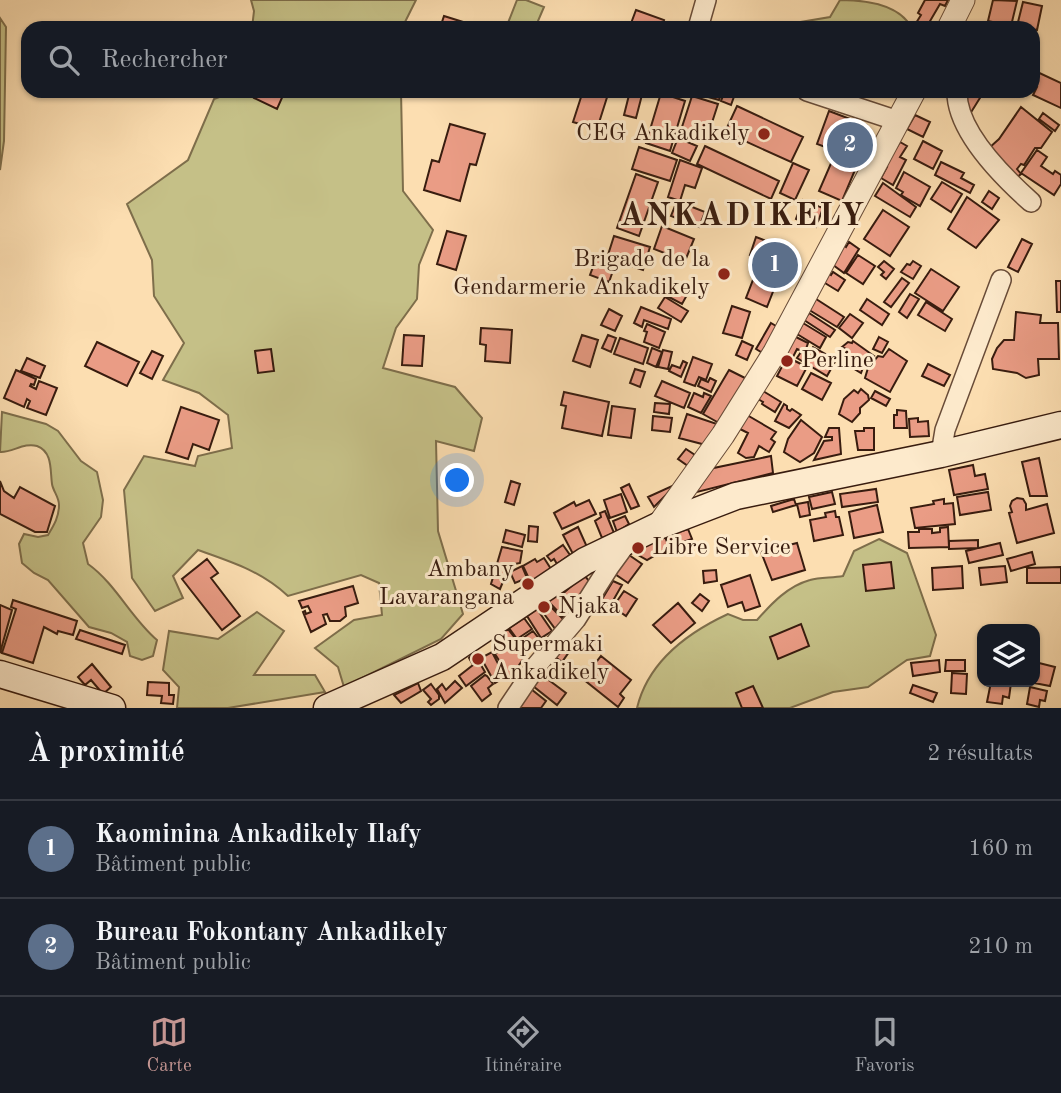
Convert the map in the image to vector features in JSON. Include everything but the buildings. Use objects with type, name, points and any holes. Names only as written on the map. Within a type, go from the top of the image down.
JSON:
[{"type":"main road","points":[[327,708],[442,657],[584,561],[658,526],[736,496],[941,454],[1061,425]]},
{"type":"main road","points":[[0,674],[111,708]]},
{"type":"street","points":[[700,21],[706,0]]},
{"type":"street","points":[[952,21],[963,0]]},
{"type":"street","points":[[828,98],[898,121]]},
{"type":"street","points":[[658,526],[723,435],[775,352],[910,98]]},
{"type":"street","points":[[958,98],[961,115],[967,127],[1000,174],[1031,202]]},
{"type":"street","points":[[941,454],[945,430],[1001,280]]},
{"type":"street","points":[[508,708],[537,665],[576,619],[628,541]]},
{"type":"shaded area","points":[[251,0],[416,0],[406,21],[253,21]]},
{"type":"shaded area","points":[[517,0],[526,0],[544,7],[538,21],[509,21]]},
{"type":"shaded area","points":[[840,0],[860,1],[890,9],[907,21],[806,21],[830,17]]},
{"type":"shaded area","points":[[0,18],[6,27],[4,141],[0,170]]},
{"type":"shaded area","points":[[401,98],[403,191],[433,230],[419,265],[417,299],[396,328],[383,368],[455,387],[482,418],[474,451],[436,441],[438,531],[463,614],[441,639],[344,687],[338,667],[315,648],[354,620],[382,615],[379,583],[361,575],[288,596],[257,574],[198,550],[173,576],[183,598],[155,611],[132,578],[124,490],[144,456],[195,466],[198,456],[232,448],[228,415],[199,393],[163,380],[184,343],[154,296],[152,260],[127,204],[188,160],[214,99]]},
{"type":"shaded area","points":[[2,412],[46,424],[58,431],[81,461],[97,472],[103,500],[101,517],[83,543],[88,564],[107,581],[157,640],[153,656],[142,660],[130,656],[127,642],[111,633],[89,627],[48,580],[22,563],[19,544],[24,534],[38,537],[48,535],[57,517],[59,502],[53,487],[48,457],[42,449],[27,445],[0,452]]},
{"type":"shaded area","points":[[879,539],[907,553],[936,635],[930,656],[907,660],[868,687],[833,692],[790,708],[637,708],[642,692],[660,663],[698,630],[728,614],[743,620],[757,620],[795,586],[818,578],[843,576],[854,551]]},
{"type":"shaded area","points":[[257,612],[284,631],[254,675],[315,675],[325,692],[228,708],[177,708],[179,687],[163,670],[169,631],[218,639]]},
{"type":"place","name":"CEG Ankadikely","points":[[764,134]]},
{"type":"place","name":"Bureau Fokontany Ankadikely","points":[[850,145]]},
{"type":"place","name":"Kaominina Ankadikely Ilafy","points":[[775,265]]},
{"type":"place","name":"Brigade de la Gendarmerie Ankadikely","points":[[724,274]]},
{"type":"place","name":"Perline","points":[[787,361]]},
{"type":"place","name":"Libre Service","points":[[638,548]]},
{"type":"place","name":"Ambany Lavarangana","points":[[528,584]]},
{"type":"place","name":"Njaka","points":[[544,607]]},
{"type":"place","name":"Supermaki Ankadikely","points":[[478,659]]},
{"type":"district","name":"ANKADIKELY","points":[[743,217]]}]
